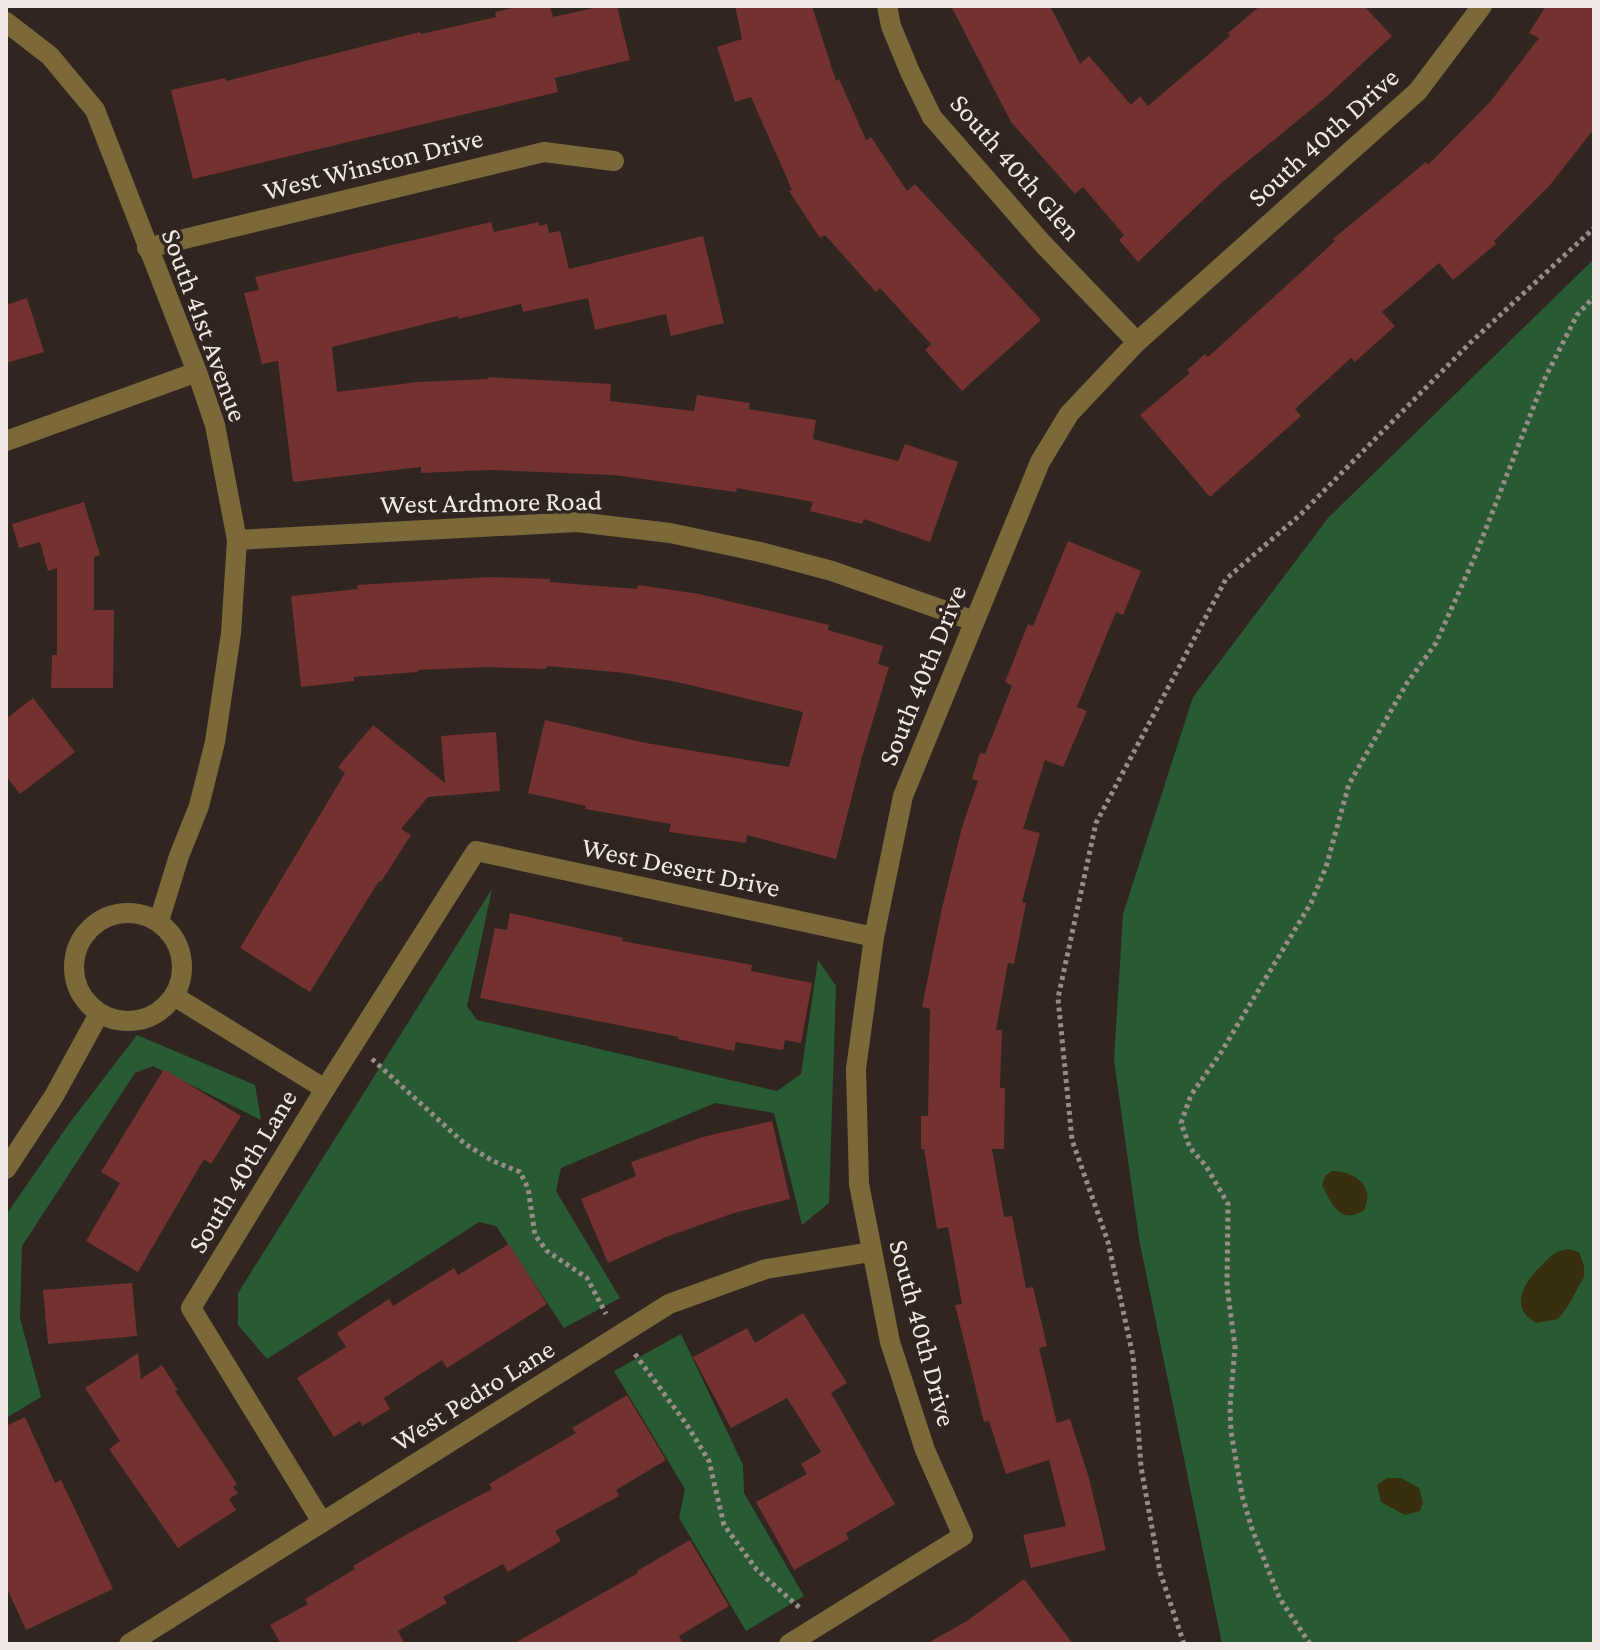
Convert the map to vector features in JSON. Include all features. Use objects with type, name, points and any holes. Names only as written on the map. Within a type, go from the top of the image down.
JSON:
[{"type":"street","name":"South 40th Glen","points":[[887,6],[900,49],[932,117],[1043,244],[1137,342]]},
{"type":"street","name":"South 40th Drive","points":[[818,1626],[963,1536],[925,1450],[890,1342],[859,1184],[856,1069],[874,937],[903,796],[974,621],[1040,462],[1069,414],[1137,342],[1418,91],[1482,6]]},
{"type":"street","name":"South 41st Avenue","points":[[6,22],[50,56],[95,110],[215,425],[237,540],[231,633],[215,742],[199,806],[179,856],[159,921]]},
{"type":"street","name":"West Winston Drive","points":[[147,248],[544,152],[614,161]]},
{"type":"street","points":[[6,441],[197,372]]},
{"type":"street","name":"West Ardmore Road","points":[[237,540],[577,522],[670,533],[760,552],[832,571],[974,621]]},
{"type":"street","name":"West Desert Drive","points":[[476,851],[874,937]]},
{"type":"street","name":"South 40th Lane","points":[[322,1522],[191,1308],[476,851]]},
{"type":"street","points":[[126,912],[143,914],[159,921],[179,947],[183,964],[181,980],[174,996],[163,1009],[149,1017],[132,1021],[115,1020],[99,1014],[86,1002],[77,987],[73,971],[75,953],[82,937],[108,915],[126,912]]},
{"type":"street","points":[[174,996],[325,1089]]},
{"type":"street","points":[[6,1169],[54,1096],[99,1014]]},
{"type":"street","name":"West Pedro Lane","points":[[129,1644],[669,1304],[766,1269],[871,1252]]},
{"type":"street","points":[[789,1644],[818,1626]]},
{"type":"path","points":[[1184,1644],[1160,1572],[1141,1467],[1133,1356],[1108,1242],[1072,1140],[1058,998],[1096,823],[1226,579],[1301,514],[1470,343],[1594,228]]},
{"type":"path","points":[[1310,1644],[1280,1599],[1242,1495],[1231,1432],[1235,1347],[1227,1286],[1228,1204],[1206,1166],[1190,1148],[1181,1123],[1191,1095],[1220,1054],[1311,903],[1326,867],[1349,784],[1400,695],[1436,643],[1476,554],[1544,380],[1577,315],[1594,297]]},
{"type":"path","points":[[351,1047],[375,1061],[465,1144],[493,1161],[520,1172],[528,1188],[535,1235],[547,1251],[587,1278],[617,1337],[632,1350],[687,1425],[709,1461],[724,1525],[757,1570],[818,1626]]},
{"type":"green space","points":[[1594,259],[1594,1644],[1222,1644],[1139,1239],[1114,1060],[1123,914],[1193,697],[1328,518]]},
{"type":"green space","points":[[492,889],[467,1006],[477,1020],[777,1091],[801,1074],[818,960],[836,986],[829,1203],[802,1225],[774,1113],[715,1103],[561,1168],[556,1191],[620,1298],[564,1328],[496,1226],[479,1222],[267,1359],[238,1325],[238,1293]]},
{"type":"green space","points":[[137,1035],[255,1085],[261,1120],[153,1066],[135,1073],[22,1246],[20,1318],[41,1397],[6,1418],[6,1215],[68,1125]]},
{"type":"green space","points":[[681,1334],[743,1465],[744,1493],[804,1596],[746,1631],[679,1518],[685,1489],[614,1371]]},
{"type":"sand","points":[[1332,1171],[1348,1174],[1361,1182],[1367,1194],[1364,1210],[1349,1216],[1333,1205],[1322,1185],[1325,1176]]},
{"type":"sand","points":[[1568,1249],[1579,1252],[1584,1277],[1558,1319],[1536,1323],[1523,1311],[1523,1291],[1531,1277],[1551,1256]]},
{"type":"sand","points":[[1387,1478],[1401,1478],[1419,1488],[1423,1502],[1420,1511],[1405,1515],[1381,1502],[1377,1485]]},
{"type":"building","points":[[520,6],[550,6],[553,17],[602,6],[617,6],[630,60],[555,78],[558,92],[193,179],[171,90],[225,78],[226,81],[420,32],[496,17],[495,12]]},
{"type":"building","points":[[735,6],[812,6],[836,81],[839,79],[866,140],[871,137],[907,191],[915,184],[1041,320],[962,391],[925,350],[931,344],[880,288],[876,292],[825,235],[820,238],[789,191],[792,190],[751,97],[735,102],[717,47],[742,39]]},
{"type":"building","points":[[951,6],[1050,6],[1080,64],[1089,56],[1131,105],[1140,96],[1148,106],[1260,6],[1364,6],[1392,36],[1324,99],[1220,184],[1138,262],[1119,240],[1124,235],[1083,187],[1075,194],[1011,122]]},
{"type":"building","points":[[1546,6],[1594,6],[1594,129],[1550,185],[1494,241],[1496,244],[1453,280],[1439,263],[1382,312],[1395,326],[1355,362],[1351,358],[1295,409],[1301,416],[1210,497],[1140,415],[1190,373],[1187,370],[1205,354],[1208,357],[1286,286],[1335,241],[1333,239],[1426,162],[1428,165],[1490,102],[1539,38],[1529,33]]},
{"type":"building","points":[[491,222],[494,232],[539,222],[539,226],[547,224],[549,233],[560,231],[569,269],[703,236],[724,323],[671,336],[666,314],[595,330],[588,298],[523,312],[521,304],[332,347],[337,392],[488,377],[611,384],[610,401],[694,411],[697,395],[750,403],[749,409],[816,420],[813,439],[898,461],[905,444],[958,462],[930,542],[864,519],[862,524],[810,511],[813,502],[737,488],[736,492],[614,475],[491,470],[421,473],[421,467],[293,482],[278,361],[262,364],[244,293],[259,290],[255,277]]},
{"type":"building","points":[[27,298],[44,352],[6,363],[6,305]]},
{"type":"building","points":[[84,502],[100,555],[94,557],[94,610],[114,610],[113,688],[51,688],[52,655],[57,655],[57,568],[48,571],[40,542],[19,548],[12,524]]},
{"type":"building","points":[[1068,541],[1141,571],[1123,615],[1116,612],[1077,707],[1087,711],[1063,767],[1045,760],[1023,829],[1040,833],[1022,902],[1026,903],[1014,964],[1008,963],[996,1030],[1002,1030],[1000,1088],[1005,1088],[1004,1149],[992,1149],[1004,1217],[1012,1216],[1026,1288],[1033,1287],[1047,1346],[1039,1348],[1057,1423],[1070,1419],[1089,1478],[1106,1550],[1031,1568],[1023,1535],[1066,1526],[1049,1460],[1006,1474],[989,1421],[984,1422],[955,1305],[962,1304],[948,1227],[937,1229],[924,1149],[921,1149],[921,1116],[928,1116],[930,1009],[922,1007],[962,827],[978,781],[972,779],[980,753],[985,754],[1012,686],[1005,682],[1028,624],[1033,626]]},
{"type":"building","points":[[490,577],[550,579],[550,582],[637,589],[638,585],[699,594],[829,625],[828,630],[883,646],[878,664],[889,667],[836,859],[747,835],[746,843],[669,832],[671,824],[585,809],[586,806],[528,793],[545,720],[646,743],[789,767],[803,712],[677,682],[625,673],[547,666],[546,669],[486,667],[418,670],[301,687],[291,596],[358,589],[357,585]]},
{"type":"building","points":[[33,698],[75,752],[20,794],[6,776],[6,719]]},
{"type":"building","points":[[373,725],[445,783],[441,736],[496,732],[500,791],[428,797],[401,829],[411,835],[310,992],[240,948],[345,773],[338,767]]},
{"type":"building","points":[[510,913],[623,938],[622,941],[752,965],[751,971],[812,983],[801,1043],[785,1040],[783,1050],[736,1042],[734,1051],[679,1037],[480,998],[495,928],[507,930]]},
{"type":"building","points":[[164,1069],[241,1116],[211,1164],[204,1159],[138,1272],[86,1241],[120,1183],[101,1172]]},
{"type":"building","points":[[772,1121],[790,1199],[734,1213],[666,1237],[608,1263],[581,1199],[636,1176],[631,1162],[703,1137]]},
{"type":"building","points":[[509,1244],[547,1304],[447,1368],[442,1360],[384,1398],[390,1409],[362,1426],[360,1421],[334,1437],[297,1378],[346,1347],[337,1333],[389,1299],[393,1306],[454,1268],[458,1275]]},
{"type":"building","points":[[132,1283],[137,1336],[48,1344],[43,1290]]},
{"type":"building","points":[[803,1313],[847,1383],[831,1393],[895,1504],[846,1533],[849,1539],[794,1570],[756,1502],[807,1474],[801,1464],[821,1452],[787,1398],[731,1428],[693,1357],[747,1328],[755,1343]]},
{"type":"building","points":[[138,1353],[141,1379],[162,1365],[178,1390],[175,1391],[237,1484],[233,1487],[238,1493],[229,1499],[236,1510],[178,1548],[109,1449],[120,1441],[85,1388]]},
{"type":"building","points":[[627,1395],[666,1460],[616,1490],[619,1496],[555,1531],[561,1541],[508,1572],[503,1564],[443,1597],[447,1603],[398,1631],[405,1644],[281,1644],[270,1625],[308,1604],[305,1599],[407,1534],[492,1489],[489,1484],[576,1433],[572,1428]]},
{"type":"building","points":[[25,1417],[55,1483],[61,1480],[113,1589],[26,1630],[6,1586],[6,1426]]},
{"type":"building","points":[[690,1540],[729,1606],[679,1636],[683,1644],[513,1644],[638,1573]]},
{"type":"building","points":[[1024,1579],[1073,1644],[926,1644],[967,1621]]}]
